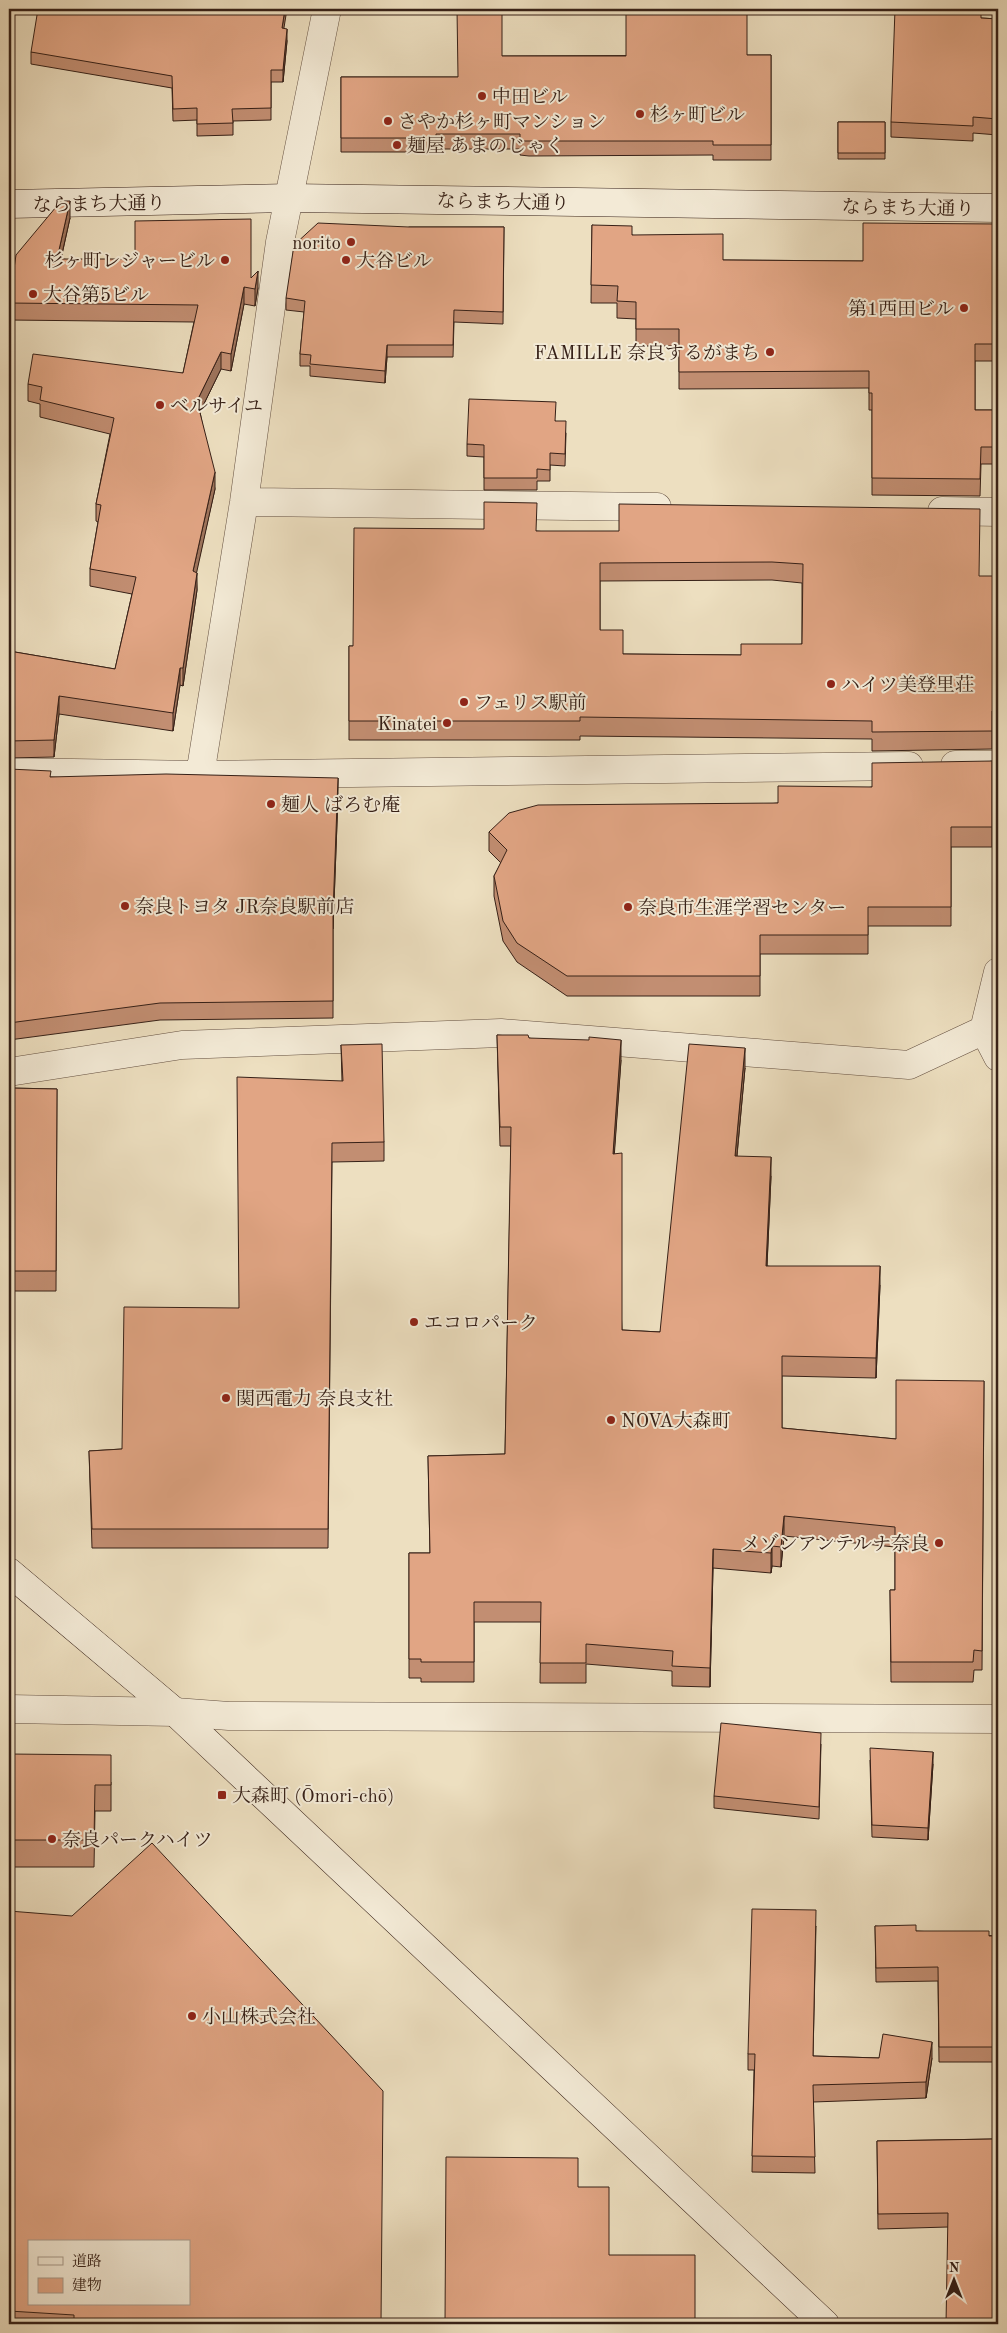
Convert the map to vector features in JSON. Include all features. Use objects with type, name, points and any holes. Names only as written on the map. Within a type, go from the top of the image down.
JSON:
[{"type":"street","points":[[200,775],[244,502],[280,242],[327,9]]},
{"type":"street","name":"ならまち大通り","points":[[9,204],[290,198],[998,208]]},
{"type":"street","points":[[244,502],[681,508]]},
{"type":"street","points":[[919,511],[998,512]]},
{"type":"street","points":[[9,772],[200,775],[998,765]]},
{"type":"street","points":[[998,972],[984,1030],[998,1057]]},
{"type":"street","points":[[9,1072],[182,1045],[501,1034],[908,1065],[984,1030]]},
{"type":"street","points":[[9,1572],[175,1712],[825,2324]]},
{"type":"street","points":[[9,1709],[175,1712],[229,1716],[998,1719]]},
{"type":"building","points":[[38,9],[285,9],[282,28],[287,29],[283,70],[271,70],[271,108],[232,109],[233,123],[197,124],[197,108],[173,109],[172,76],[31,52]]},
{"type":"building","points":[[457,9],[502,9],[502,56],[626,56],[626,9],[747,9],[747,55],[771,55],[771,145],[713,145],[713,141],[520,141],[520,134],[436,134],[436,138],[341,138],[341,77],[458,77]]},
{"type":"building","points":[[895,9],[981,9],[981,18],[998,19],[998,119],[973,117],[973,126],[891,122]]},
{"type":"building","points":[[838,122],[885,122],[885,153],[838,153]]},
{"type":"building","points":[[61,201],[70,201],[57,259],[135,259],[135,221],[251,219],[251,278],[258,271],[255,289],[244,287],[231,354],[221,352],[197,401],[215,472],[193,571],[197,573],[183,668],[180,668],[173,713],[59,696],[54,740],[9,741],[9,651],[115,669],[136,577],[90,569],[101,505],[96,504],[114,418],[40,400],[42,387],[28,384],[33,354],[183,373],[198,305],[9,303],[16,255]]},
{"type":"building","points":[[318,223],[409,227],[504,227],[503,312],[454,310],[453,345],[387,345],[385,371],[310,364],[311,355],[300,354],[305,301],[286,298],[294,245]]},
{"type":"building","points":[[863,223],[998,224],[998,344],[975,344],[975,410],[998,410],[998,447],[981,447],[980,479],[872,478],[872,393],[869,393],[869,371],[679,372],[679,329],[636,329],[636,302],[617,301],[618,286],[591,285],[592,225],[632,226],[632,235],[723,234],[723,260],[863,261]]},
{"type":"building","points":[[469,399],[556,402],[555,421],[566,421],[565,454],[550,453],[550,470],[537,469],[537,478],[484,478],[484,445],[467,444]]},
{"type":"building","points":[[484,502],[537,503],[536,531],[619,531],[619,504],[980,509],[979,576],[997,576],[998,711],[992,711],[992,731],[872,732],[872,721],[580,717],[580,721],[349,721],[349,646],[353,646],[354,528],[484,529]],"holes":[[[772,562],[803,564],[802,644],[741,644],[741,655],[623,654],[623,630],[600,630],[600,563]]]},
{"type":"building","points":[[992,761],[992,827],[951,827],[951,907],[868,907],[868,935],[760,935],[760,976],[567,976],[517,943],[503,921],[494,876],[507,850],[489,832],[509,813],[538,805],[778,803],[778,786],[872,787],[872,763]]},
{"type":"building","name":"奈良トヨタ JR奈良駅前店","points":[[9,769],[51,771],[50,777],[166,774],[338,778],[333,912],[333,1001],[160,1003],[9,1023]]},
{"type":"building","points":[[497,1035],[528,1035],[529,1038],[589,1040],[589,1037],[621,1040],[613,1154],[622,1153],[622,1330],[660,1332],[689,1044],[745,1048],[735,1156],[771,1157],[766,1266],[880,1266],[876,1358],[782,1356],[782,1428],[896,1439],[896,1380],[984,1381],[982,1651],[974,1650],[973,1662],[891,1662],[890,1590],[895,1590],[895,1527],[784,1516],[781,1547],[772,1546],[771,1553],[713,1549],[710,1668],[672,1666],[673,1651],[586,1644],[586,1663],[540,1663],[541,1602],[474,1602],[474,1662],[421,1662],[421,1659],[409,1659],[409,1553],[430,1553],[428,1456],[505,1454],[511,1127],[500,1127]]},
{"type":"building","points":[[382,1044],[384,1142],[332,1143],[328,1529],[92,1529],[89,1451],[122,1449],[124,1307],[239,1308],[237,1077],[343,1081],[341,1045]]},
{"type":"building","points":[[9,1088],[57,1089],[56,1271],[9,1271]]},
{"type":"building","points":[[721,1723],[821,1733],[819,1807],[714,1796]]},
{"type":"building","points":[[870,1748],[933,1752],[928,1828],[872,1825]]},
{"type":"building","name":"奈良パークハイツ","points":[[9,1754],[111,1755],[111,1785],[95,1785],[94,1840],[9,1840]]},
{"type":"building","name":"小山株式会社","points":[[152,1843],[383,2091],[381,2324],[74,2324],[74,2315],[9,2311],[9,1911],[72,1916]]},
{"type":"building","points":[[752,1909],[816,1910],[813,2056],[879,2058],[883,2034],[932,2042],[926,2082],[813,2085],[815,2157],[752,2156],[755,2054],[748,2054]]},
{"type":"building","points":[[916,1925],[916,1931],[989,1931],[989,1936],[998,1936],[998,2047],[939,2047],[938,1967],[876,1968],[875,1926]]},
{"type":"building","points":[[993,2139],[995,2262],[998,2262],[998,2324],[946,2324],[948,2213],[878,2214],[877,2141]]},
{"type":"building","points":[[446,2157],[578,2158],[578,2187],[609,2187],[609,2255],[695,2255],[695,2324],[445,2324]]},
{"type":"place","name":"中田ビル","points":[[482,96]]},
{"type":"place","name":"杉ヶ町ビル","points":[[640,114]]},
{"type":"place","name":"さやか杉ヶ町マンション","points":[[388,121]]},
{"type":"place","name":"麺屋 あまのじゃく","points":[[397,145]]},
{"type":"place","name":"norito","points":[[351,242]]},
{"type":"place","name":"杉ヶ町レジャービル","points":[[225,260]]},
{"type":"place","name":"大谷ビル","points":[[346,260]]},
{"type":"place","name":"大谷第5ビル","points":[[33,294]]},
{"type":"place","name":"第1西田ビル","points":[[964,308]]},
{"type":"place","name":"FAMILLE 奈良するがまち","points":[[770,352]]},
{"type":"place","name":"ベルサイユ","points":[[160,405]]},
{"type":"place","name":"ハイツ美登里荘","points":[[831,684]]},
{"type":"place","name":"フェリス駅前","points":[[464,702]]},
{"type":"place","name":"Kinatei","points":[[447,723]]},
{"type":"place","name":"麺人 ばろむ庵","points":[[271,804]]},
{"type":"place","name":"奈良トヨタ JR奈良駅前店","points":[[125,906]]},
{"type":"place","name":"奈良市生涯学習センター","points":[[628,907]]},
{"type":"place","name":"エコロパーク","points":[[414,1322]]},
{"type":"place","name":"関西電力 奈良支社","points":[[226,1398]]},
{"type":"place","name":"NOVA大森町","points":[[611,1420]]},
{"type":"place","name":"メゾンアンテルナ奈良","points":[[939,1543]]},
{"type":"place","name":"大森町 (Ōmori-chō)","points":[[222,1795]]},
{"type":"place","name":"奈良パークハイツ","points":[[52,1839]]},
{"type":"place","name":"小山株式会社","points":[[192,2016]]}]
